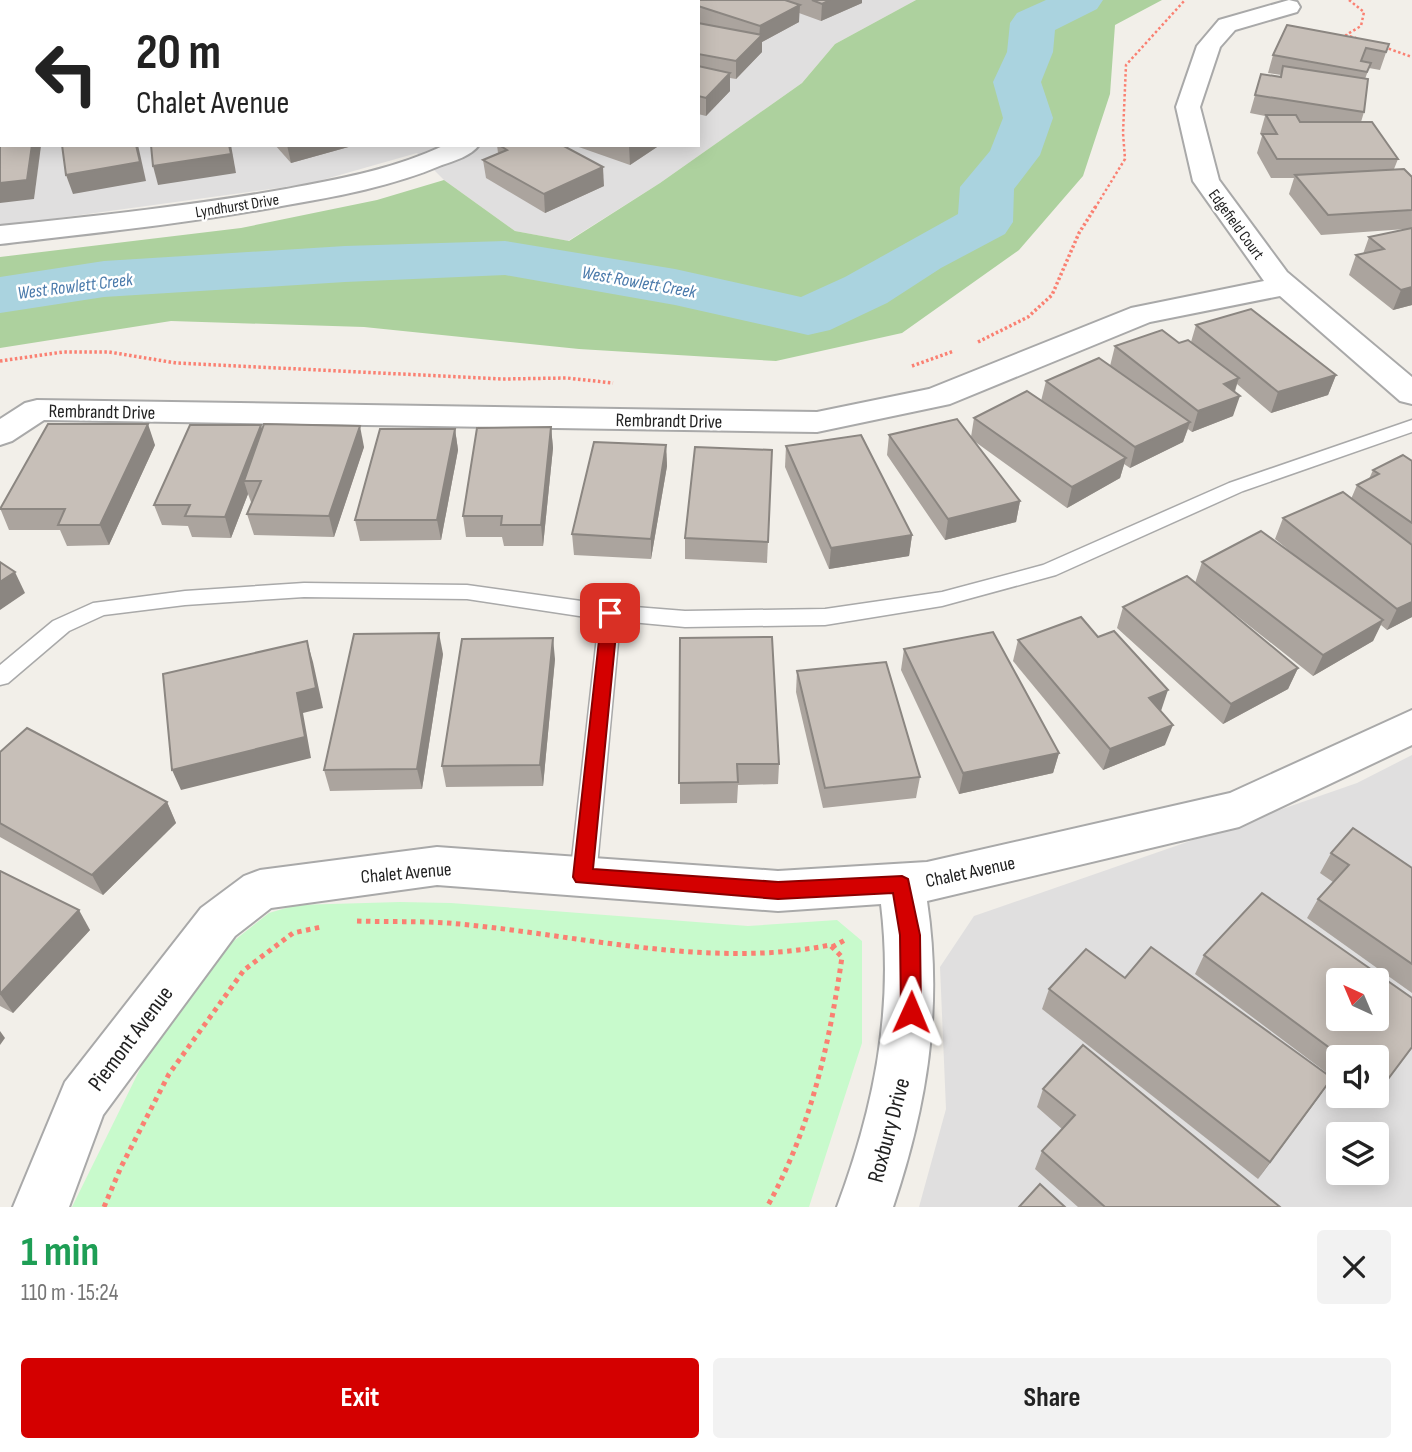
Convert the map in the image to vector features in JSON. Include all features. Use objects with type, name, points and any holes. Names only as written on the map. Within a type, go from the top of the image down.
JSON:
[{"type":"street","name":"Edgefield Court","points":[[1289,7],[1227,24],[1209,46],[1188,107],[1206,181],[1285,286],[1412,394]]},
{"type":"street","name":"Lyndhurst Drive","points":[[0,235],[230,208],[294,196],[344,186],[439,159],[462,147]]},
{"type":"street","name":"Rembrandt Drive","points":[[0,434],[32,412],[817,422],[938,397],[1142,314],[1285,286]]},
{"type":"street","name":"Chalet Avenue","points":[[254,893],[437,866],[778,891],[927,882],[1239,809],[1412,726]]},
{"type":"street","name":"Roxbury Drive","points":[[865,1207],[895,1119],[910,1036],[911,958],[902,884]]},
{"type":"street","name":"Piemont Avenue","points":[[41,1207],[83,1100],[218,922],[254,893]]},
{"type":"lane","points":[[0,677],[61,626],[100,608],[184,598],[304,590],[467,592],[610,613],[685,619],[825,617],[942,599],[1048,570],[1133,535],[1236,487],[1412,426]]},
{"type":"lane","points":[[583,877],[610,613]]},
{"type":"path","points":[[972,345],[1028,317],[1052,295],[1079,233],[1125,159],[1123,133],[1126,65],[1176,6],[1185,0]]},
{"type":"path","points":[[1349,0],[1364,12],[1362,26],[1346,35],[1357,39]]},
{"type":"path","points":[[1380,46],[1412,57]]},
{"type":"path","points":[[903,370],[960,349]]},
{"type":"path","points":[[0,361],[63,352],[109,352],[176,363],[503,379],[567,378],[621,384]]},
{"type":"path","points":[[347,921],[447,923],[633,946],[741,953],[810,949],[830,945],[842,957],[819,1090],[784,1180],[767,1207]]},
{"type":"path","points":[[104,1207],[121,1167],[170,1074],[244,970],[293,933],[333,924]]},
{"type":"path","points":[[832,947],[845,940]]},
{"type":"shaded area","points":[[700,0],[916,0],[835,44],[802,83],[660,183],[568,241],[515,231],[444,180],[417,153],[308,184],[0,226],[0,147],[700,147]]},
{"type":"shaded area","points":[[1412,755],[1412,1207],[919,1207],[946,1109],[940,967],[974,916],[1357,783]]},
{"type":"green space","points":[[916,0],[1162,0],[1115,25],[1110,94],[1083,176],[1019,250],[902,333],[776,361],[579,349],[364,327],[171,321],[0,348],[0,257],[241,228],[377,200],[444,180],[515,231],[569,241],[660,183],[802,83],[835,44]]},
{"type":"green space","points":[[451,903],[748,926],[837,920],[862,941],[862,1043],[809,1207],[72,1207],[141,1067],[202,966],[269,913],[296,905]]},
{"type":"building","points":[[700,0],[785,0],[800,5],[760,26],[700,7]]},
{"type":"building","points":[[812,0],[830,0],[822,4]]},
{"type":"building","points":[[700,23],[762,35],[736,61],[700,54]]},
{"type":"building","points":[[1287,25],[1389,44],[1386,52],[1366,48],[1361,61],[1371,63],[1367,72],[1273,55]]},
{"type":"building","points":[[700,66],[730,73],[706,98],[700,96]]},
{"type":"building","points":[[1283,66],[1368,79],[1364,112],[1255,95],[1261,74],[1281,77]]},
{"type":"building","points":[[1266,115],[1296,115],[1300,122],[1372,122],[1398,159],[1277,159],[1262,134],[1277,134]]},
{"type":"building","points":[[0,147],[32,147],[27,180],[0,183]]},
{"type":"building","points":[[62,147],[136,147],[140,162],[66,175]]},
{"type":"building","points":[[151,147],[229,147],[231,154],[153,166]]},
{"type":"building","points":[[502,147],[566,147],[603,167],[544,194],[483,160],[507,150]]},
{"type":"building","points":[[1404,169],[1412,177],[1412,210],[1328,215],[1295,175]]},
{"type":"building","points":[[1412,228],[1412,287],[1401,290],[1356,255],[1384,249],[1369,237]]},
{"type":"building","points":[[1251,309],[1336,375],[1278,392],[1196,325]]},
{"type":"building","points":[[1162,330],[1179,343],[1188,340],[1239,378],[1224,384],[1240,396],[1198,411],[1115,346]]},
{"type":"building","points":[[1099,358],[1190,422],[1135,447],[1046,381]]},
{"type":"building","points":[[1027,391],[1126,458],[1072,487],[974,418]]},
{"type":"building","points":[[957,419],[1020,501],[948,519],[889,435]]},
{"type":"building","points":[[48,424],[148,424],[100,525],[58,525],[65,509],[0,509]]},
{"type":"building","points":[[264,424],[360,426],[329,516],[247,514],[261,481],[244,481]]},
{"type":"building","points":[[190,425],[261,425],[225,517],[185,516],[190,505],[154,505]]},
{"type":"building","points":[[551,427],[541,525],[501,525],[502,516],[463,516],[477,428]]},
{"type":"building","points":[[380,429],[455,429],[437,520],[355,520]]},
{"type":"building","points":[[861,435],[912,535],[831,548],[786,446]]},
{"type":"building","points":[[594,442],[666,445],[651,539],[572,534]]},
{"type":"building","points":[[695,447],[772,450],[768,542],[685,538]]},
{"type":"building","points":[[1403,455],[1412,461],[1412,523],[1357,485],[1379,474],[1373,470]]},
{"type":"building","points":[[1343,492],[1412,545],[1412,602],[1397,609],[1283,518]]},
{"type":"building","points":[[1261,531],[1383,620],[1323,655],[1202,562]]},
{"type":"building","points":[[0,562],[15,572],[0,582]]},
{"type":"building","points":[[1187,576],[1298,668],[1231,704],[1123,607]]},
{"type":"building","points":[[1081,617],[1098,637],[1114,631],[1168,690],[1149,698],[1173,725],[1110,749],[1018,640]]},
{"type":"building","points":[[993,632],[1059,753],[963,773],[904,649]]},
{"type":"building","points":[[439,633],[417,769],[324,770],[354,634]]},
{"type":"building","points":[[772,637],[779,764],[737,764],[738,782],[679,783],[680,638]]},
{"type":"building","points":[[553,638],[540,765],[442,766],[462,639]]},
{"type":"building","points":[[307,641],[316,688],[297,693],[305,737],[172,770],[163,674]]},
{"type":"building","points":[[886,662],[920,777],[825,788],[797,671]]},
{"type":"building","points":[[27,728],[167,802],[92,875],[0,823],[0,752]]},
{"type":"building","points":[[1353,828],[1412,868],[1412,964],[1318,899],[1349,865],[1331,853]]},
{"type":"building","points":[[0,871],[79,910],[0,994]]},
{"type":"building","points":[[1262,893],[1369,968],[1326,968],[1326,1031],[1390,1031],[1390,983],[1412,998],[1412,1047],[1389,1078],[1389,1045],[1326,1045],[1204,955]]},
{"type":"building","points":[[1151,947],[1326,1074],[1326,1086],[1270,1162],[1049,989],[1086,949],[1125,978]]},
{"type":"building","points":[[1083,1045],[1280,1207],[1105,1207],[1042,1151],[1075,1115],[1043,1089]]},
{"type":"building","points":[[1040,1184],[1065,1207],[1019,1207]]},
{"type":"waterway","name":"West Rowlett Creek","points":[[0,295],[104,279],[345,264],[505,258],[675,287],[808,317],[866,290],[921,256],[985,222],[987,187],[1014,155],[1028,118],[1017,82],[1030,52],[1033,23],[1081,0]]},
{"type":"route","points":[[610,613],[583,877],[778,891],[902,884],[910,935],[911,1012]]}]
